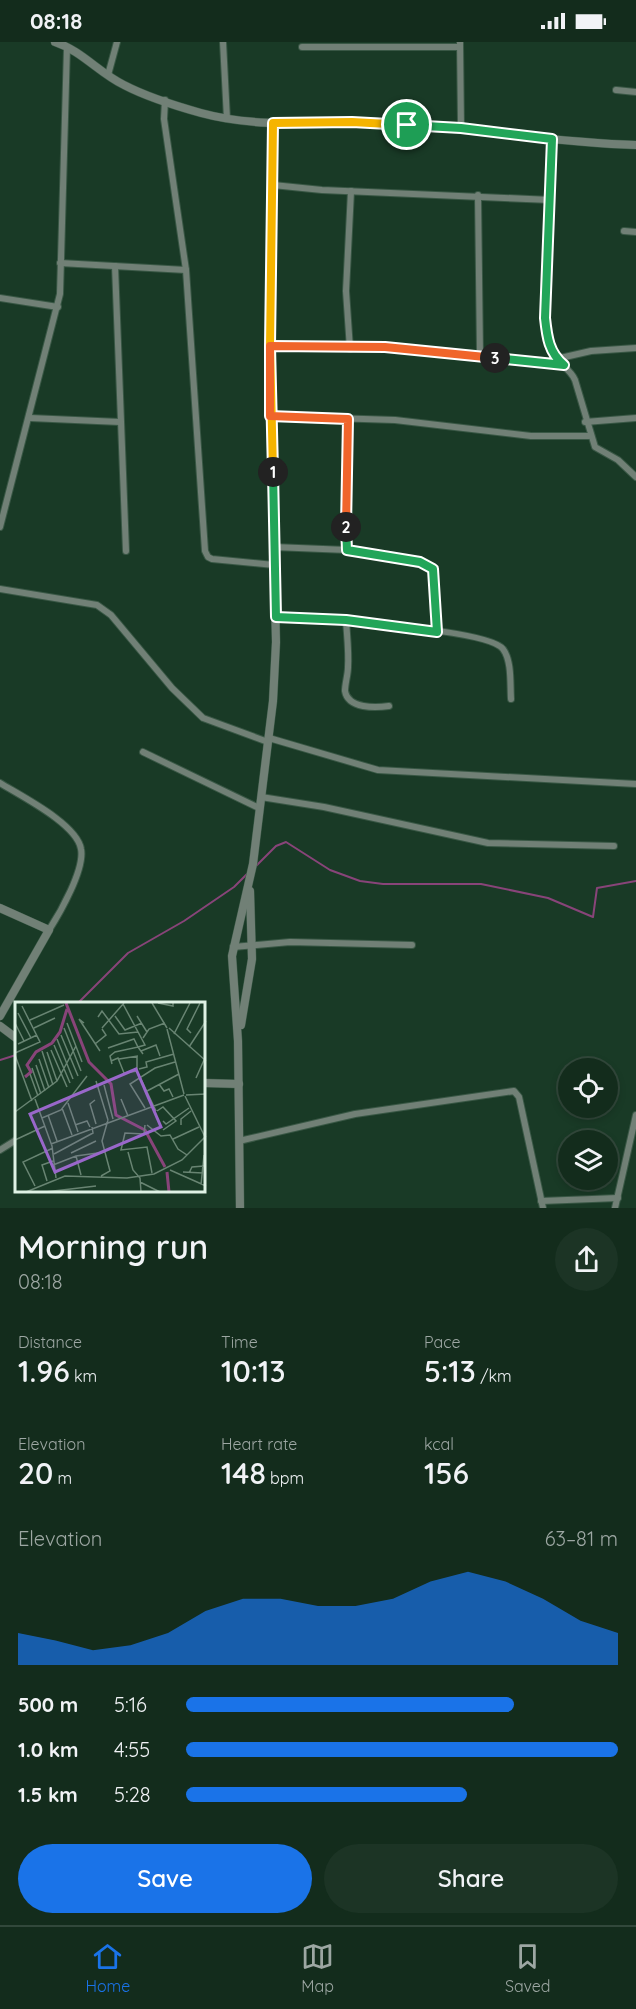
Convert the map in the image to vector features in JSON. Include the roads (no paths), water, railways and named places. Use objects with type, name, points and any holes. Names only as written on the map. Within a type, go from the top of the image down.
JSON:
[{"type":"street","points":[[55,42],[82,54],[123,85],[226,119],[273,123],[352,122],[461,128],[552,139],[636,145]]},
{"type":"street","points":[[108,75],[117,42]]},
{"type":"street","points":[[224,42],[226,119]]},
{"type":"street","points":[[302,47],[460,44],[461,128]]},
{"type":"street","points":[[0,527],[58,307],[67,47]]},
{"type":"street","points":[[616,90],[636,92]]},
{"type":"street","points":[[165,100],[164,119],[186,270],[206,551],[208,557],[212,559],[274,565]]},
{"type":"street","points":[[240,1208],[238,1041],[233,948],[249,884],[261,797],[268,740],[276,617],[270,416],[273,123]]},
{"type":"street","points":[[552,139],[545,318],[547,340],[556,359],[564,365],[575,380],[589,436],[595,447],[618,460],[636,477]]},
{"type":"street","points":[[273,185],[351,192],[478,195],[551,200]]},
{"type":"street","points":[[350,349],[346,291],[351,192]]},
{"type":"street","points":[[478,195],[480,356]]},
{"type":"street","points":[[624,231],[636,232]]},
{"type":"street","points":[[60,263],[186,270]]},
{"type":"street","points":[[115,266],[126,551]]},
{"type":"street","points":[[0,298],[58,307]]},
{"type":"street","points":[[270,346],[350,349],[385,347],[564,365]]},
{"type":"street","points":[[556,359],[591,351],[636,348]]},
{"type":"street","points":[[270,416],[395,420],[531,436],[589,436]]},
{"type":"street","points":[[30,418],[120,422]]},
{"type":"street","points":[[585,422],[636,418]]},
{"type":"street","points":[[347,550],[348,419]]},
{"type":"street","points":[[274,547],[308,551],[347,550],[430,566],[433,569],[437,632]]},
{"type":"street","points":[[0,589],[97,605],[111,615],[172,688],[203,718],[268,740],[378,770],[636,784]]},
{"type":"street","points":[[276,617],[346,620],[494,641],[502,648],[507,658],[511,699]]},
{"type":"street","points":[[346,620],[349,650],[345,689],[348,698],[354,703],[375,708],[389,706]]},
{"type":"street","points":[[142,752],[259,808]]},
{"type":"street","points":[[0,783],[70,830],[81,848],[82,860],[49,930],[0,1016]]},
{"type":"street","points":[[261,797],[324,807],[488,843],[614,846]]},
{"type":"street","points":[[238,1041],[250,975],[252,946],[249,884]]},
{"type":"street","points":[[0,908],[49,930]]},
{"type":"street","points":[[233,948],[337,942],[412,945]]},
{"type":"street","points":[[0,1026],[15,1037]]},
{"type":"street","points":[[206,1083],[238,1084]]},
{"type":"street","points":[[239,1141],[355,1114],[514,1091],[519,1097],[542,1205],[618,1198]]},
{"type":"street","points":[[615,1208],[636,1115]]},
{"type":"street","points":[[0,1150],[15,1141]]},
{"type":"waterway","points":[[256,866],[276,846],[286,842],[330,870],[360,881],[383,884],[481,884],[548,898],[593,917],[597,888],[636,881]]},
{"type":"waterway","points":[[79,1002],[128,953],[184,921],[234,887],[247,874]]},
{"type":"waterway","points":[[0,1060],[15,1055]]}]
